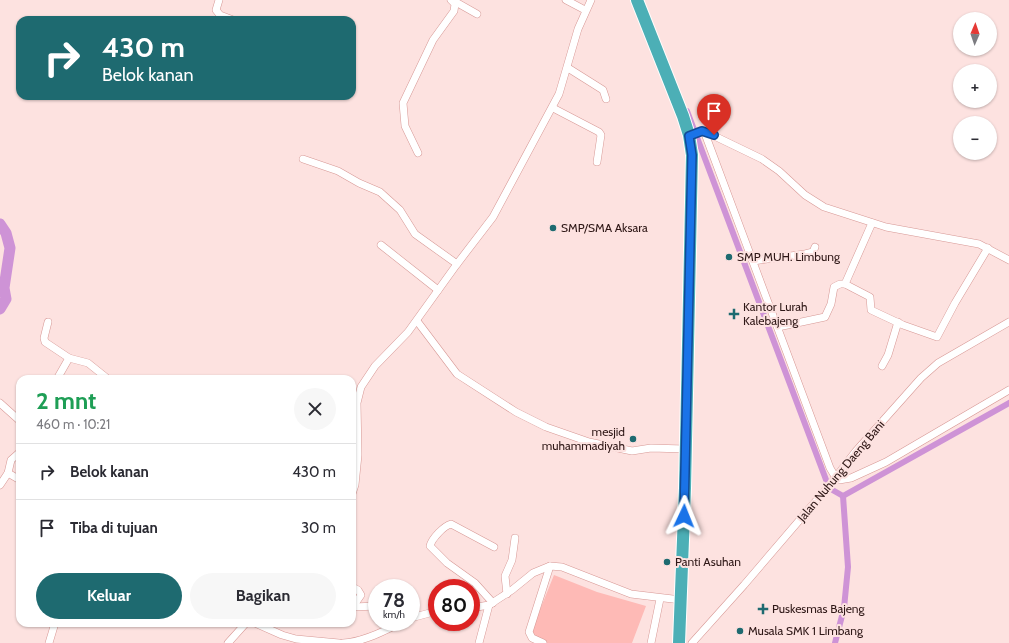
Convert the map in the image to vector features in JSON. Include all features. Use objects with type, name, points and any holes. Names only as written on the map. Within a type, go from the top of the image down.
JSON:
[{"type":"highway","points":[[637,0],[698,133],[692,155],[679,643]]},
{"type":"street","points":[[218,0],[216,10],[224,16]]},
{"type":"street","points":[[566,0],[585,10]]},
{"type":"street","points":[[356,475],[358,455],[357,395],[366,377],[402,340],[457,264],[493,218],[525,156],[553,108],[568,68],[585,10],[591,0]]},
{"type":"street","points":[[452,1],[477,14]]},
{"type":"street","points":[[418,153],[405,126],[403,103],[433,40],[454,11],[455,4],[452,1]]},
{"type":"street","points":[[568,68],[603,90],[606,99]]},
{"type":"street","points":[[553,108],[599,132],[601,135],[597,162]]},
{"type":"street","points":[[698,133],[762,159],[818,204],[872,223],[913,233],[972,243],[988,248],[1009,260]]},
{"type":"street","points":[[698,133],[778,327],[834,480],[851,478],[886,462],[1009,390]]},
{"type":"street","points":[[303,159],[338,171],[359,183],[380,192],[400,210],[415,234],[457,264]]},
{"type":"street","points":[[845,284],[872,223]]},
{"type":"street","points":[[381,245],[438,290]]},
{"type":"street","points":[[752,261],[805,254],[813,252],[815,247]]},
{"type":"street","points":[[778,327],[825,317],[831,304],[834,287],[840,284],[845,284],[870,297],[871,310],[935,337],[939,336],[955,303],[988,248]]},
{"type":"street","points":[[417,321],[457,374],[506,405],[546,427],[589,442],[632,451],[651,448],[684,449]]},
{"type":"street","points":[[48,322],[44,338],[45,342],[69,358],[88,362],[103,375]]},
{"type":"street","points":[[882,366],[888,355],[898,322]]},
{"type":"street","name":"Jalan Nuhung Daeng Bani","points":[[692,643],[712,622],[823,493],[867,438],[930,369],[1009,322]]},
{"type":"street","points":[[58,375],[69,358]]},
{"type":"street","points":[[0,403],[16,417]]},
{"type":"street","points":[[0,485],[8,473],[11,460],[16,456]]},
{"type":"street","points":[[8,473],[16,478]]},
{"type":"street","points":[[491,604],[475,583],[439,556],[430,544],[445,528],[452,524],[494,547]]},
{"type":"street","points":[[507,594],[505,576],[512,560],[515,538]]},
{"type":"street","points":[[480,606],[491,604],[507,594],[533,573],[550,566],[570,570],[631,594],[660,599],[681,600]]},
{"type":"street","points":[[543,643],[532,638],[530,628],[550,566]]},
{"type":"street","points":[[356,589],[360,595],[356,602]]},
{"type":"street","points":[[651,643],[660,599]]},
{"type":"street","points":[[479,643],[491,604]]},
{"type":"street","points":[[356,608],[368,607]]},
{"type":"street","points":[[49,643],[54,627]]},
{"type":"street","points":[[228,643],[242,627]]},
{"type":"street","points":[[264,627],[296,639],[339,643]]},
{"type":"street","points":[[344,643],[352,643],[381,631]]},
{"type":"shaded area","points":[[554,575],[597,592],[646,606],[632,643],[546,643],[529,637]]},
{"type":"waterway","points":[[687,111],[829,488],[843,496]]},
{"type":"waterway","points":[[0,224],[6,233],[10,248],[4,288],[6,299],[0,309]]},
{"type":"waterway","points":[[843,496],[1009,403]]},
{"type":"waterway","points":[[835,643],[844,608],[848,567],[843,496]]},
{"type":"place","name":"SMP/SMA Aksara","points":[[553,228]]},
{"type":"place","name":"SMP MUH. Limbung","points":[[729,257]]},
{"type":"place","name":"Kantor Lurah Kalebajeng","points":[[734,314]]},
{"type":"place","name":"mesjid muhammadiyah","points":[[633,439]]},
{"type":"place","name":"Panti Asuhan","points":[[667,562]]},
{"type":"place","name":"Puskesmas Bajeng","points":[[763,609]]},
{"type":"place","name":"Musala SMK 1 Limbang","points":[[740,631]]},
{"type":"route","points":[[684,516],[684,449],[686,421],[692,155],[689,136],[702,131],[714,135]]}]
